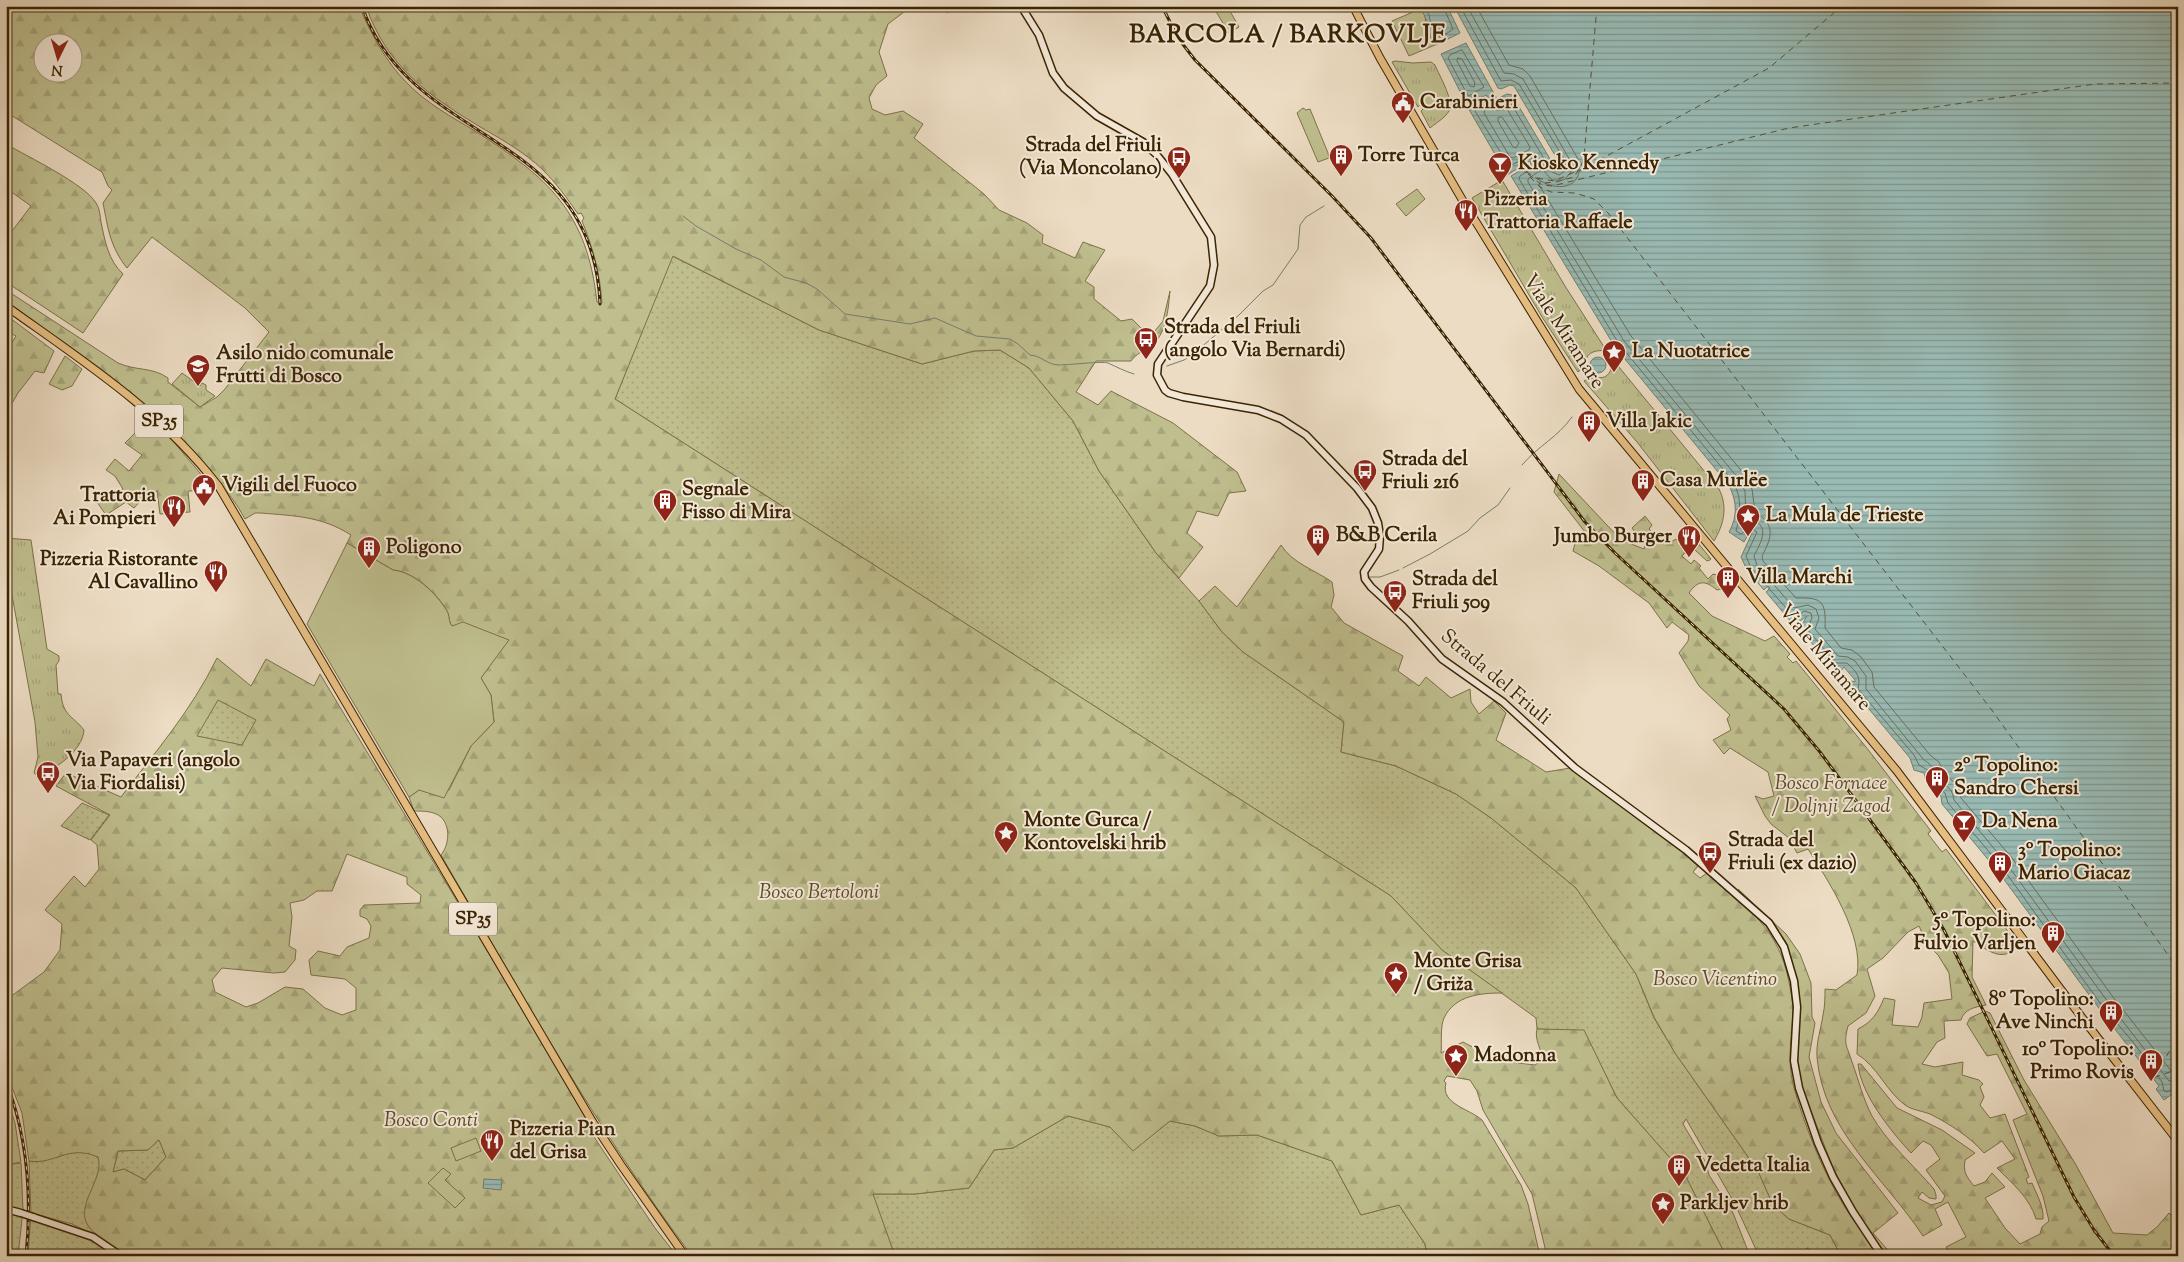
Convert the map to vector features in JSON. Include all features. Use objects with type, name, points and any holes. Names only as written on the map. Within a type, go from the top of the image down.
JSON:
[{"type":"main road","name":"Strada del Friuli","points":[[1021,6],[1039,34],[1053,73],[1064,88],[1097,116],[1143,142],[1156,154],[1172,174],[1211,237],[1214,264],[1212,280],[1198,307],[1159,360],[1157,375],[1161,385],[1169,394],[1267,413],[1290,424],[1306,435],[1357,488],[1372,508],[1378,523],[1380,536],[1378,549],[1364,572],[1365,578],[1371,587],[1408,621],[1442,659],[1503,702],[1575,768],[1686,850],[1769,923],[1784,947],[1794,981],[1797,1007],[1794,1061],[1799,1088],[1818,1143],[1833,1177],[1882,1256]]},
{"type":"main road","name":"Viale Miramare","points":[[1353,6],[1463,201],[1579,388],[1897,771],[2083,1020],[2178,1141]]},
{"type":"main road","name":"SP35","points":[[6,306],[145,408],[202,465],[219,487],[592,1121],[685,1256]]},
{"type":"main road","points":[[6,1209],[93,1237],[121,1256]]},
{"type":"green space","name":"Bosco Bertoloni","points":[[6,6],[359,6],[386,57],[399,75],[414,90],[524,165],[560,200],[574,221],[584,244],[592,271],[597,302],[602,303],[600,281],[582,221],[584,218],[581,213],[578,214],[542,169],[506,142],[445,104],[412,78],[385,46],[366,6],[906,6],[904,12],[888,24],[879,52],[887,76],[876,85],[869,98],[872,109],[885,115],[903,111],[923,124],[914,138],[984,194],[999,210],[1027,223],[1043,235],[1042,243],[1075,258],[1083,242],[1105,250],[1085,281],[1094,287],[1094,299],[1121,321],[1132,319],[1150,337],[1163,321],[1170,291],[1166,321],[1156,342],[1131,361],[1096,361],[1076,392],[1098,405],[1111,391],[1173,423],[1237,472],[1246,491],[1229,493],[1218,516],[1197,511],[1187,533],[1203,547],[1179,578],[1156,553],[1099,471],[1073,421],[1029,368],[1000,350],[974,351],[922,364],[819,330],[673,256],[615,399],[1391,896],[1442,950],[1502,993],[1477,995],[1455,1004],[1444,1018],[1441,1053],[1463,1042],[1484,1053],[1487,1053],[1489,1050],[1511,1062],[1535,1065],[1542,1060],[1536,1033],[1537,1029],[1584,1030],[1617,1098],[1685,1175],[1726,1256],[1547,1256],[1532,1194],[1483,1110],[1477,1091],[1470,1080],[1447,1076],[1444,1081],[1446,1083],[1445,1090],[1447,1096],[1457,1105],[1482,1120],[1521,1185],[1528,1204],[1540,1256],[1427,1256],[1425,1244],[1399,1205],[1361,1215],[1332,1161],[1257,1135],[1219,1136],[1195,1126],[1170,1121],[1133,1151],[1110,1127],[1068,1116],[1013,1148],[994,1150],[969,1188],[915,1194],[873,1194],[895,1256],[692,1256],[624,1159],[560,1059],[441,855],[446,846],[448,836],[444,821],[435,814],[425,811],[414,811],[409,797],[419,790],[449,790],[471,746],[494,722],[491,695],[481,678],[508,640],[452,626],[443,604],[424,584],[409,575],[393,570],[347,543],[351,535],[340,529],[318,520],[285,515],[255,513],[245,519],[228,493],[194,451],[145,404],[91,361],[6,302],[6,290],[118,363],[156,372],[168,378],[168,382],[200,407],[217,397],[225,389],[269,332],[245,308],[152,237],[127,268],[113,245],[108,229],[103,203],[112,190],[108,186],[102,172],[6,112]]},
{"type":"green space","points":[[1222,6],[1227,6],[1239,27],[1229,33],[1215,10]]},
{"type":"green space","points":[[1416,8],[1424,15],[1426,20],[1425,26],[1431,38],[1439,35],[1442,42],[1409,56],[1392,21],[1413,12]]},
{"type":"green space","points":[[1392,62],[1431,62],[1435,65],[1448,95],[1450,107],[1445,116],[1430,128],[1421,111],[1423,109],[1420,105],[1418,107]]},
{"type":"green space","points":[[1303,108],[1306,110],[1310,109],[1329,158],[1318,162],[1297,113]]},
{"type":"green space","points":[[6,144],[68,179],[96,203],[108,250],[114,263],[123,274],[83,333],[6,282],[6,239],[31,206],[6,188]]},
{"type":"green space","points":[[1502,180],[1565,286],[1606,350],[1590,354],[1578,372],[1542,317],[1472,198]]},
{"type":"green space","points":[[1417,189],[1425,199],[1406,216],[1396,204]]},
{"type":"green space","points":[[672,256],[819,330],[922,364],[974,351],[1000,350],[1029,368],[1073,421],[1099,471],[1156,553],[1199,601],[1222,632],[1243,652],[1344,722],[1341,752],[1396,766],[1456,794],[1491,818],[1576,888],[1636,974],[1654,1018],[1675,1053],[1758,1171],[1773,1205],[1789,1219],[1830,1235],[1841,1256],[1817,1256],[1807,1248],[1803,1256],[1759,1256],[1735,1204],[1686,1119],[1683,1124],[1706,1163],[1709,1175],[1733,1213],[1750,1256],[1726,1256],[1685,1175],[1617,1098],[1584,1031],[1537,1029],[1536,1018],[1442,950],[1391,896],[615,399]]},
{"type":"green space","points":[[6,315],[54,351],[44,373],[35,371],[18,393],[6,414],[6,352],[16,336],[6,331]]},
{"type":"green space","points":[[65,356],[82,369],[72,386],[62,390],[49,384]]},
{"type":"green space","points":[[1614,361],[1719,489],[1722,496],[1724,515],[1714,541],[1637,442],[1584,381],[1609,374]]},
{"type":"green space","points":[[182,373],[200,386],[202,383],[206,385],[206,390],[215,396],[200,407],[172,384]]},
{"type":"green space","points":[[149,419],[173,441],[215,491],[188,491],[190,512],[160,514],[157,491],[145,496],[134,508],[126,502],[106,515],[97,502],[123,489],[115,476],[106,470],[115,459],[129,471],[142,455],[125,443]]},
{"type":"green space","name":"Bosco Fornace / Doljnji Zagod","points":[[1559,474],[1621,540],[1644,549],[1647,538],[1635,532],[1632,528],[1645,516],[1652,525],[1649,529],[1657,537],[1661,536],[1668,544],[1676,539],[1686,552],[1682,556],[1691,564],[1694,560],[1701,566],[1699,568],[1708,579],[1713,574],[1725,577],[1733,586],[1717,590],[1709,584],[1702,583],[1695,586],[1689,593],[1712,616],[1765,641],[1774,636],[1790,654],[1787,657],[1793,663],[1796,661],[1866,747],[1931,831],[1928,834],[1942,852],[1946,849],[2019,946],[2007,954],[2001,955],[1973,941],[1972,977],[1986,1005],[1967,1011],[1961,1020],[1944,1021],[1945,1038],[1937,1042],[1922,1064],[1935,1067],[1963,1062],[1962,1075],[1979,1080],[1983,1084],[1980,1087],[1984,1097],[1980,1105],[1990,1118],[2005,1114],[2029,1177],[2026,1179],[2028,1184],[2032,1183],[2040,1201],[2043,1219],[2036,1219],[2025,1198],[1997,1168],[2015,1159],[2002,1141],[1984,1153],[1966,1136],[1945,1122],[1905,1105],[1892,1093],[1871,1065],[1857,1054],[1858,1029],[1874,1016],[1884,998],[1895,1000],[1892,1025],[1918,1027],[1924,1003],[1952,999],[1949,973],[1938,955],[1927,944],[1919,926],[1908,932],[1883,958],[1867,969],[1875,996],[1866,1013],[1848,1026],[1846,1045],[1872,1116],[1893,1144],[1934,1189],[1936,1199],[1929,1198],[1922,1192],[1918,1198],[1931,1205],[1942,1202],[1945,1196],[1926,1170],[1940,1159],[1931,1145],[1923,1141],[1911,1153],[1903,1144],[1871,1100],[1860,1076],[1858,1064],[1861,1064],[1897,1108],[1942,1130],[1975,1153],[1965,1160],[1964,1168],[1967,1177],[1974,1186],[1985,1182],[1992,1173],[2005,1187],[1985,1198],[2005,1228],[2020,1244],[2040,1234],[2042,1227],[2049,1221],[2043,1196],[2013,1120],[2027,1114],[1997,1054],[1987,1056],[1967,1024],[1970,1018],[1985,1011],[1990,1013],[2024,1080],[2076,1165],[2113,1233],[2147,1235],[2169,1213],[2171,1215],[2178,1210],[2178,1256],[1951,1256],[1946,1247],[1966,1237],[1948,1202],[1935,1209],[1942,1225],[1923,1236],[1843,1131],[1831,1108],[1822,1084],[1817,1051],[1825,989],[1836,990],[1857,975],[1858,959],[1855,943],[1843,909],[1808,849],[1797,853],[1789,838],[1771,824],[1765,816],[1755,796],[1763,799],[1774,796],[1768,772],[1730,748],[1724,754],[1713,740],[1731,730],[1727,719],[1730,715],[1699,686],[1679,653],[1688,641],[1689,635],[1672,622],[1667,628],[1649,603],[1599,566],[1573,551],[1576,540],[1585,532],[1554,492]]},
{"type":"green space","points":[[1689,532],[1710,560],[1707,561],[1685,541],[1682,535]]},
{"type":"green space","points":[[6,538],[31,540],[47,649],[59,656],[59,661],[56,665],[58,694],[61,694],[66,711],[84,730],[79,745],[67,758],[51,769],[36,775],[34,773],[38,757],[35,722],[6,562]]},
{"type":"green space","points":[[347,543],[393,570],[409,575],[424,584],[448,613],[452,626],[463,622],[509,640],[481,678],[491,695],[494,722],[471,746],[444,798],[419,790],[409,797],[307,624]]},
{"type":"green space","name":"Bosco Vicentino","points":[[1281,545],[1291,557],[1332,582],[1334,595],[1331,607],[1344,623],[1403,656],[1398,671],[1419,686],[1426,677],[1451,698],[1470,689],[1471,702],[1479,714],[1494,701],[1506,713],[1496,740],[1546,772],[1570,768],[1699,865],[1693,872],[1700,878],[1707,873],[1759,920],[1777,946],[1789,982],[1793,1008],[1790,1057],[1791,1075],[1803,1116],[1822,1164],[1838,1195],[1878,1256],[1841,1256],[1830,1235],[1789,1219],[1773,1205],[1758,1171],[1675,1053],[1654,1017],[1636,974],[1576,888],[1491,818],[1456,794],[1396,766],[1341,752],[1344,722],[1243,652],[1222,632],[1199,601],[1215,586],[1237,607]]},
{"type":"green space","name":"Bosco Conti","points":[[217,658],[251,686],[266,659],[314,686],[320,674],[495,964],[586,1119],[592,1134],[655,1228],[677,1256],[126,1256],[97,1235],[89,1227],[85,1219],[87,1202],[99,1166],[98,1157],[78,1153],[47,1160],[29,1161],[22,1113],[6,1072],[6,1000],[44,972],[60,950],[62,924],[45,910],[74,876],[85,887],[99,869],[97,845],[91,840],[110,815],[56,786],[66,773],[121,797],[172,730],[207,677]],"holes":[[[218,700],[256,720],[242,745],[197,736]],[[347,854],[407,877],[407,884],[421,895],[420,903],[364,905],[360,910],[360,916],[367,919],[371,926],[369,938],[347,947],[340,956],[318,951],[309,960],[311,975],[345,979],[356,988],[356,1010],[342,1015],[325,1008],[303,989],[285,987],[258,1003],[246,1007],[215,992],[212,980],[222,968],[274,973],[285,972],[295,960],[296,950],[289,946],[292,917],[290,903],[304,900],[317,891],[332,891]],[[159,1140],[166,1157],[145,1180],[124,1169],[113,1172],[118,1151],[148,1150]]]},
{"type":"green space","points":[[218,699],[257,720],[242,746],[196,736]]},
{"type":"green space","points":[[82,803],[109,815],[90,840],[61,826]]},
{"type":"green space","points":[[1738,889],[1786,934],[1800,954],[1811,983],[1812,1017],[1815,1023],[1809,1057],[1821,1102],[1836,1133],[1898,1213],[1873,1233],[1893,1256],[1885,1256],[1845,1192],[1832,1165],[1802,1088],[1797,1070],[1800,1017],[1798,989],[1786,942],[1770,920]]},
{"type":"green space","points":[[6,1095],[15,1123],[21,1162],[6,1165]]},
{"type":"green space","points":[[1068,1116],[1110,1127],[1133,1150],[1170,1121],[1195,1126],[1219,1136],[1257,1135],[1332,1161],[1361,1215],[1399,1205],[1425,1244],[1427,1256],[895,1256],[872,1194],[915,1194],[969,1188],[994,1150],[1013,1148]]},
{"type":"green space","points":[[476,1138],[481,1151],[456,1161],[451,1148]]},
{"type":"green space","points":[[159,1139],[166,1157],[145,1180],[124,1169],[113,1172],[118,1151],[148,1150]]},
{"type":"green space","points":[[86,1152],[98,1157],[101,1165],[87,1204],[89,1227],[101,1238],[72,1224],[35,1214],[33,1221],[86,1238],[114,1256],[28,1256],[31,1213],[29,1161],[37,1162],[70,1153]]},
{"type":"green space","points":[[21,1163],[23,1210],[18,1256],[6,1256],[6,1213],[20,1217],[21,1210],[6,1205],[6,1165]]},
{"type":"green space","points":[[443,1168],[451,1174],[445,1180],[465,1198],[455,1208],[428,1183]]},
{"type":"water","points":[[1412,6],[1447,6],[1460,33],[1442,42],[1439,35],[1431,38],[1423,23],[1427,21],[1423,12],[1416,8],[1413,12]]},
{"type":"water","points":[[1454,6],[2178,6],[2178,1090],[2164,1100],[2156,1089],[2159,1086],[1997,870],[2000,866],[1996,869],[1942,804],[1941,796],[1926,781],[1924,773],[1914,770],[1910,758],[1848,684],[1852,681],[1855,682],[1855,680],[1844,667],[1839,674],[1801,631],[1800,628],[1807,616],[1799,622],[1792,623],[1766,592],[1770,588],[1768,586],[1764,590],[1747,570],[1741,557],[1752,533],[1749,533],[1744,542],[1729,532],[1734,520],[1735,502],[1728,484],[1615,347],[1511,176],[1531,164],[1530,161],[1507,175],[1467,106],[1487,97],[1487,95],[1466,103],[1441,54],[1466,43],[1497,99],[1507,94],[1512,95],[1556,169],[1561,168],[1514,86],[1498,88]]},
{"type":"water","points":[[1598,357],[1606,365],[1598,373],[1590,365]]},
{"type":"water","points":[[484,1179],[502,1180],[501,1190],[483,1188]]},
{"type":"waterway","points":[[947,13],[950,6]]},
{"type":"waterway","points":[[1167,366],[1192,355],[1239,315],[1263,291],[1273,285],[1298,249],[1300,225],[1306,217],[1324,206]]},
{"type":"waterway","points":[[683,216],[696,226],[736,249],[761,260],[784,277],[806,283],[817,289],[845,314],[910,324],[935,318],[976,336],[1010,339],[1030,355],[1054,364],[1108,363],[1134,374]]},
{"type":"waterway","points":[[1522,465],[1560,431],[1572,417]]},
{"type":"waterway","points":[[1403,568],[1468,531],[1480,518],[1498,505],[1510,488]]},
{"type":"waterway","points":[[1369,577],[1380,577],[1399,570]]},
{"type":"ferry route","points":[[1597,6],[1584,157],[1581,166],[1574,177],[1544,183],[1522,169],[1540,187],[1551,192],[1575,193],[1594,199],[1609,214],[1991,709],[2171,959],[2178,975]]},
{"type":"ferry route","points":[[1579,171],[1769,68],[1842,6]]},
{"type":"ferry route","points":[[1528,174],[1542,185],[1552,186],[1789,128],[2095,84],[2178,83]]},
{"type":"ferry route","points":[[1537,178],[1554,181],[1575,172]]},
{"type":"ferry route","points":[[2178,1031],[2174,1044],[2153,1078],[2178,1069]]},
{"type":"railway","points":[[362,6],[386,52],[418,87],[534,170],[567,203],[590,246],[600,304]]},
{"type":"railway","points":[[1162,6],[1178,38],[1195,60],[1332,196],[1371,238],[1585,522],[1615,553],[1784,709],[1820,752],[1916,883],[1944,930],[2074,1197],[2094,1230],[2114,1256]]},
{"type":"railway","points":[[6,1081],[19,1124],[27,1167],[28,1234],[26,1256]]},
{"type":"place","name":"Carabinieri","points":[[1403,124]]},
{"type":"place","name":"Torre Turca","points":[[1341,177]]},
{"type":"place","name":"Strada del Friuli (Via Moncolano)","points":[[1179,179]]},
{"type":"place","name":"Kiosko Kennedy","points":[[1500,185]]},
{"type":"place","name":"Pizzeria Trattoria Raffaele","points":[[1466,232]]},
{"type":"place","name":"Strada del Friuli (angolo Via Bernardi)","points":[[1146,360]]},
{"type":"place","name":"La Nuotatrice","points":[[1614,373]]},
{"type":"place","name":"Asilo nido comunale Frutti di Bosco","points":[[198,387]]},
{"type":"place","name":"Villa Jakic","points":[[1589,443]]},
{"type":"place","name":"Strada del Friuli 216","points":[[1365,492]]},
{"type":"place","name":"Casa Murlëe","points":[[1643,502]]},
{"type":"place","name":"Vigili del Fuoco","points":[[204,507]]},
{"type":"place","name":"Segnale Fisso di Mira","points":[[665,522]]},
{"type":"place","name":"Trattoria Ai Pompieri","points":[[174,528]]},
{"type":"place","name":"La Mula de Trieste","points":[[1748,537]]},
{"type":"place","name":"B&B Cerila","points":[[1318,557]]},
{"type":"place","name":"Jumbo Burger","points":[[1689,558]]},
{"type":"place","name":"Poligono","points":[[369,569]]},
{"type":"place","name":"Pizzeria Ristorante Al Cavallino","points":[[216,593]]},
{"type":"place","name":"Villa Marchi","points":[[1728,599]]},
{"type":"place","name":"Strada del Friuli 509","points":[[1395,613]]},
{"type":"place","name":"Via Papaveri (angolo Via Fiordalisi)","points":[[48,794]]},
{"type":"place","name":"2º Topolino: Sandro Chersi","points":[[1937,799]]},
{"type":"place","name":"Da Nena","points":[[1964,843]]},
{"type":"place","name":"Monte Gurca / Kontovelski hrib","points":[[1006,854]]},
{"type":"place","name":"Strada del Friuli (ex dazio)","points":[[1710,874]]},
{"type":"place","name":"3º Topolino: Mario Giacaz","points":[[2000,884]]},
{"type":"place","name":"5º Topolino: Fulvio Varljen","points":[[2053,954]]},
{"type":"place","name":"Monte Grisa / Griža","points":[[1396,995]]},
{"type":"place","name":"8º Topolino: Ave Ninchi","points":[[2111,1033]]},
{"type":"place","name":"Madonna","points":[[1456,1077]]},
{"type":"place","name":"10º Topolino: Primo Rovis","points":[[2151,1082]]},
{"type":"place","name":"Pizzeria Pian del Grisa","points":[[492,1162]]},
{"type":"place","name":"Vedetta Italia","points":[[1679,1187]]},
{"type":"place","name":"Parkljev hrib","points":[[1663,1225]]},
{"type":"district","name":"BARCOLA / BARKOVLJE","points":[[1288,36]]}]
